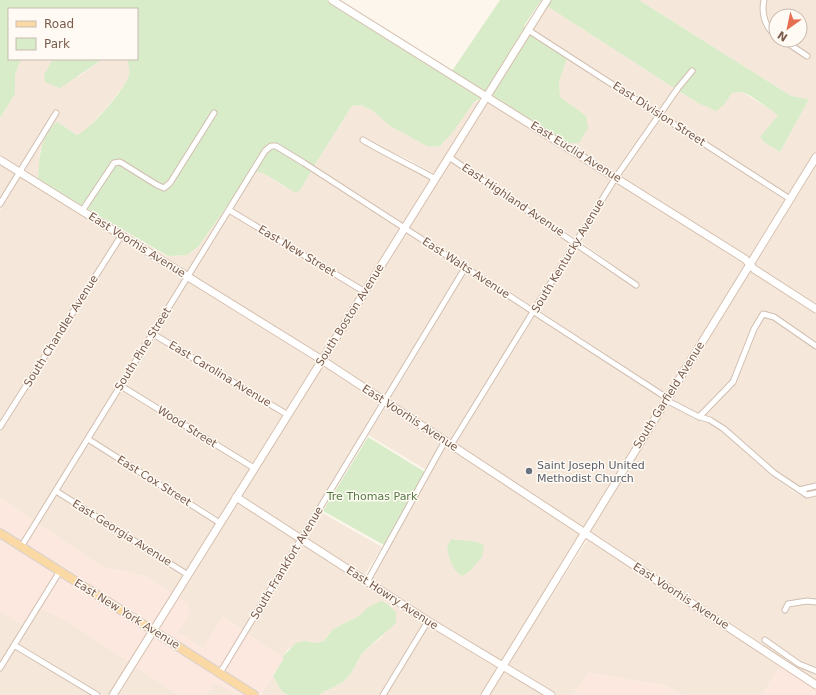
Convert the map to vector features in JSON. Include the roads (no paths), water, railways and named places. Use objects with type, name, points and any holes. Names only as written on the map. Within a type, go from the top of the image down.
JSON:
[{"type":"main road","name":"East New York Avenue","points":[[0,533],[254,695]]},
{"type":"street","name":"East Euclid Avenue","points":[[332,0],[745,259],[750,264],[816,309]]},
{"type":"street","name":"South Boston Avenue","points":[[113,695],[547,0]]},
{"type":"street","points":[[764,0],[762,7],[765,24],[768,27]]},
{"type":"street","name":"East Division Street","points":[[528,30],[660,114],[790,200]]},
{"type":"street","points":[[795,48],[807,56]]},
{"type":"street","name":"South Kentucky Avenue","points":[[367,582],[448,443],[534,312],[616,177],[678,88],[692,71]]},
{"type":"street","points":[[0,204],[56,113]]},
{"type":"street","points":[[82,211],[114,163],[120,162],[164,188],[170,183],[214,113]]},
{"type":"street","points":[[363,140],[383,152],[407,162],[435,179]]},
{"type":"street","name":"East Walts Avenue","points":[[265,151],[271,146],[276,146],[405,228],[666,399],[699,417],[710,420],[724,429],[774,473],[799,490]]},
{"type":"street","name":"South Pine Street","points":[[21,547],[265,151]]},
{"type":"street","name":"East Highland Avenue","points":[[449,157],[576,242],[636,285]]},
{"type":"street","name":"South Garfield Avenue","points":[[485,695],[816,157]]},
{"type":"street","name":"East Voorhis Avenue","points":[[0,160],[322,360],[816,684]]},
{"type":"street","name":"East New Street","points":[[229,210],[365,292]]},
{"type":"street","name":"South Chandler Avenue","points":[[0,427],[121,236]]},
{"type":"street","name":"South Frankfort Avenue","points":[[220,673],[465,268]]},
{"type":"street","points":[[699,417],[733,382],[754,329],[763,314],[774,317],[816,346]]},
{"type":"street","name":"East Carolina Avenue","points":[[153,334],[288,415]]},
{"type":"street","name":"Wood Street","points":[[121,386],[254,468]]},
{"type":"street","name":"East Cox Street","points":[[88,439],[220,522]]},
{"type":"street","points":[[799,490],[816,486]]},
{"type":"street","points":[[799,490],[807,495],[816,493]]},
{"type":"street","name":"East Georgia Avenue","points":[[56,491],[188,575]]},
{"type":"street","name":"East Howry Avenue","points":[[236,497],[428,621],[550,695]]},
{"type":"street","points":[[0,668],[60,571]]},
{"type":"street","points":[[784,610],[788,604],[807,601],[816,602]]},
{"type":"street","points":[[383,695],[428,621]]},
{"type":"street","points":[[765,640],[799,664],[816,671]]},
{"type":"street","points":[[14,645],[97,695]]},
{"type":"place","name":"Saint Joseph United Methodist Church","points":[[529,471]]},
{"type":"park label","name":"Tre Thomas Park","points":[[372,496]]}]
